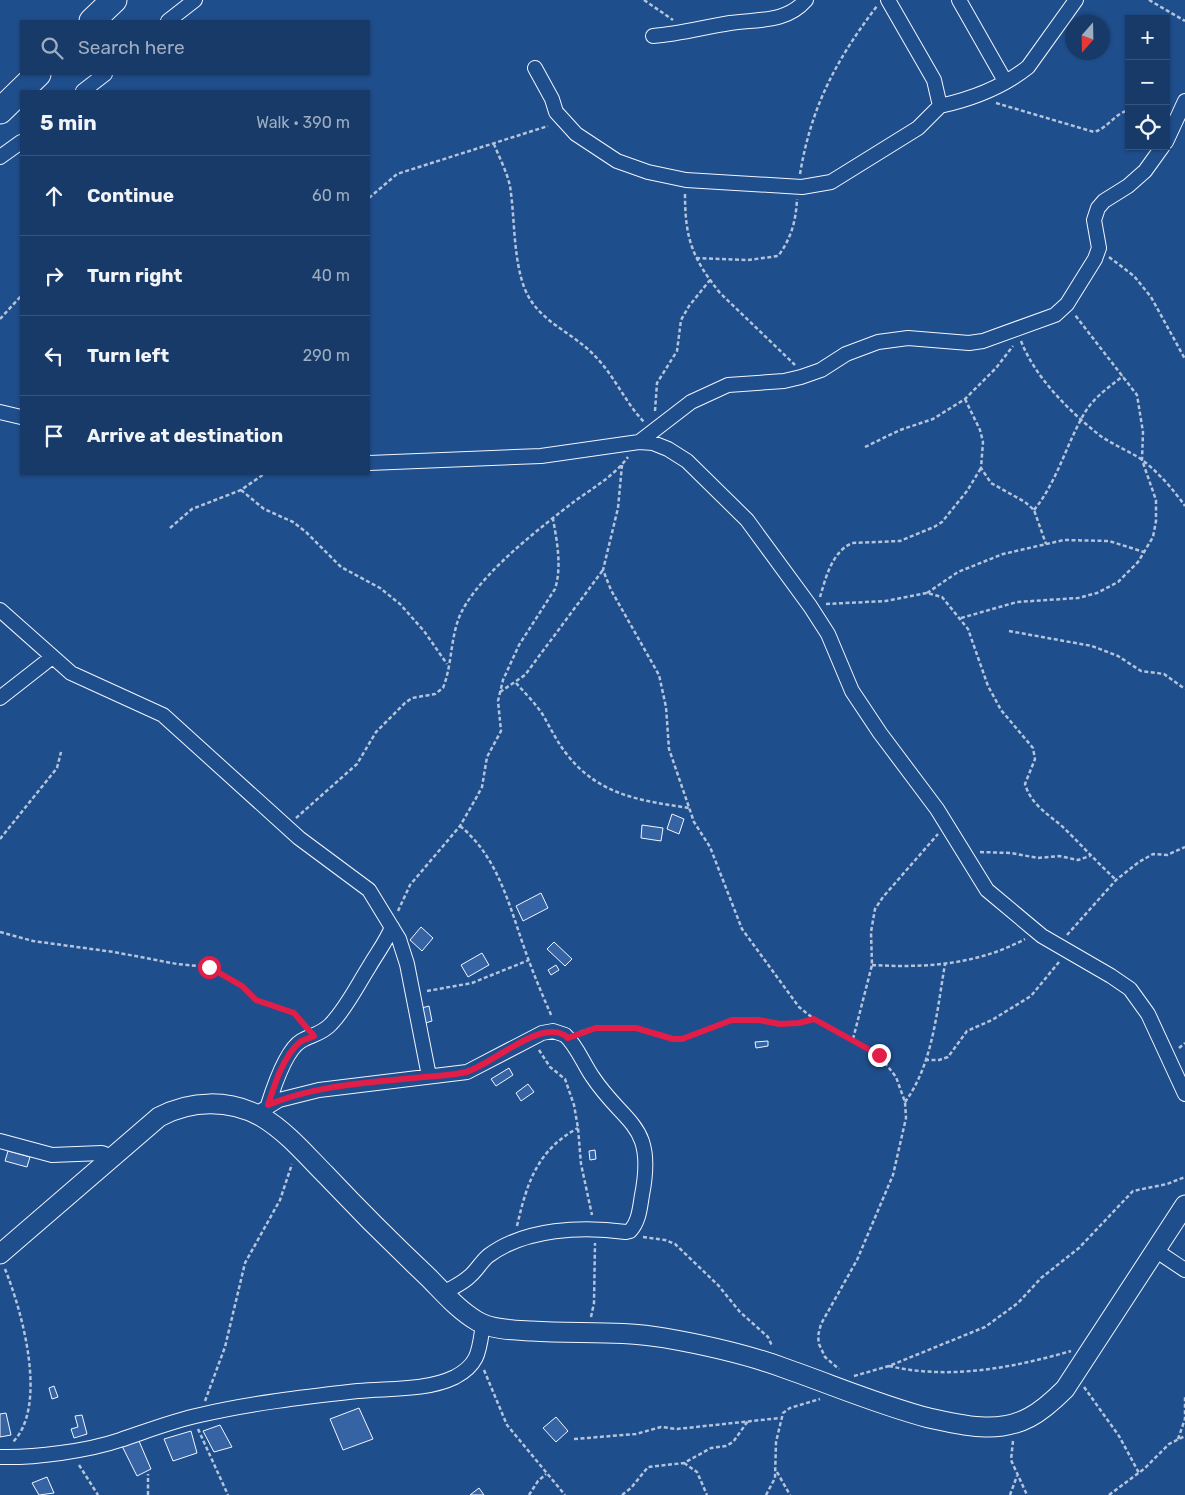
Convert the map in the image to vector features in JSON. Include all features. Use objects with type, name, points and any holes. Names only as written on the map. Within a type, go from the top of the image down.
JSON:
[{"type":"highway","points":[[93,20],[114,0]]},
{"type":"highway","points":[[22,90],[37,75]]},
{"type":"highway","points":[[0,111],[20,92]]},
{"type":"street","points":[[169,20],[195,0]]},
{"type":"street","points":[[653,36],[684,33],[730,23],[778,18],[799,8],[806,0]]},
{"type":"street","points":[[888,0],[934,80],[940,106]]},
{"type":"street","points":[[959,0],[1005,81]]},
{"type":"street","points":[[534,68],[563,122],[576,134],[618,161],[648,172],[686,180],[797,187],[831,182],[918,128],[940,106],[973,97],[1028,67],[1076,0]]},
{"type":"street","points":[[84,90],[104,75]]},
{"type":"street","points":[[1170,133],[1185,101]]},
{"type":"street","points":[[0,157],[20,143]]},
{"type":"street","points":[[639,442],[691,402],[728,385],[784,381],[806,375],[821,370],[846,354],[878,342],[908,338],[969,343],[983,341],[1047,319],[1067,304],[1095,259],[1099,248],[1094,225],[1098,208],[1104,201],[1128,186],[1145,171],[1160,150]]},
{"type":"street","points":[[0,412],[20,417]]},
{"type":"street","points":[[370,463],[541,456],[639,442],[668,449],[687,460],[752,526],[828,634],[857,698],[946,824],[987,890],[1037,933],[1111,976],[1130,990],[1148,1014],[1185,1094]]},
{"type":"street","points":[[0,610],[51,658],[70,673],[122,694],[163,715],[286,826],[369,890],[392,927],[407,964],[429,1076]]},
{"type":"street","points":[[0,698],[51,658]]},
{"type":"street","points":[[268,1105],[277,1077],[295,1049],[301,1041],[314,1036],[331,1024],[351,998],[385,943],[392,927]]},
{"type":"street","points":[[246,1111],[258,1113],[268,1105],[319,1090],[467,1072],[531,1038],[549,1031],[564,1035],[592,1076],[634,1124],[641,1136],[646,1157],[645,1179],[639,1212],[630,1231],[593,1228],[535,1236],[513,1242],[489,1256],[470,1276],[444,1293]]},
{"type":"street","points":[[3,1252],[159,1117],[175,1108],[204,1103],[232,1106],[276,1126],[444,1293],[463,1311],[483,1324],[511,1330],[586,1334],[622,1333],[664,1338],[726,1351],[783,1367],[831,1386],[848,1385],[897,1409],[944,1421],[985,1427],[1020,1423],[1047,1406],[1075,1377],[1185,1205]]},
{"type":"street","points":[[0,1141],[42,1154],[102,1153],[112,1158]]},
{"type":"street","points":[[1155,1250],[1185,1270]]},
{"type":"street","points":[[0,1457],[18,1457],[70,1450],[120,1440],[196,1415],[307,1397],[423,1386],[454,1378],[478,1358],[483,1324]]},
{"type":"path","points":[[644,0],[671,18],[684,33]]},
{"type":"path","points":[[696,258],[748,260],[778,256],[787,244],[796,214],[797,187],[803,156],[825,86],[844,52],[882,0]]},
{"type":"path","points":[[1149,0],[1185,21]]},
{"type":"path","points":[[973,97],[1094,132],[1103,128],[1112,118],[1125,112]]},
{"type":"path","points":[[370,197],[397,174],[563,122]]},
{"type":"path","points":[[494,144],[509,184],[517,258],[524,285],[533,303],[540,314],[566,331],[593,354],[608,371],[639,417],[652,432]]},
{"type":"path","points":[[686,180],[685,224],[696,258],[710,280],[725,298],[806,375]]},
{"type":"path","points":[[1099,248],[1134,276],[1151,297],[1185,359]]},
{"type":"path","points":[[652,432],[657,383],[677,351],[681,320],[710,280]]},
{"type":"path","points":[[0,319],[20,297]]},
{"type":"path","points":[[961,618],[1017,602],[1078,598],[1097,593],[1118,582],[1144,552],[1152,536],[1156,521],[1156,500],[1142,460],[1143,432],[1137,395],[1067,304]]},
{"type":"path","points":[[865,447],[900,430],[933,419],[966,399],[996,368],[1019,337],[1033,365],[1081,420],[1100,435],[1142,460],[1169,486],[1185,506]]},
{"type":"path","points":[[1034,510],[1046,495],[1065,450],[1081,420],[1099,395],[1123,376]]},
{"type":"path","points":[[966,399],[983,442],[981,468],[968,491],[942,522],[934,527],[900,540],[852,543],[842,549],[831,565],[818,605],[886,601],[927,593],[958,572],[977,564],[1003,554],[1064,540],[1110,540],[1144,552]]},
{"type":"path","points":[[286,826],[356,764],[376,732],[405,703],[412,698],[436,694],[443,688],[455,626],[465,604],[479,586],[503,562],[554,519],[601,484],[622,465],[639,442]]},
{"type":"path","points":[[499,693],[525,675],[603,570],[618,508],[622,465]]},
{"type":"path","points":[[981,468],[991,483],[1025,502],[1034,510],[1046,544]]},
{"type":"path","points":[[170,528],[192,509],[241,490],[263,475]]},
{"type":"path","points":[[241,490],[264,509],[293,522],[342,567],[380,588],[400,604],[424,630],[448,665]]},
{"type":"path","points":[[392,927],[410,885],[460,826],[482,786],[487,757],[501,732],[499,693],[519,645],[555,589],[558,569],[554,519]]},
{"type":"path","points":[[603,570],[611,590],[638,634],[659,675],[666,707],[669,749],[694,822],[712,854],[742,929],[799,1007],[814,1019],[879,1055],[896,1077],[905,1102],[906,1118],[893,1175],[858,1260],[821,1324],[818,1336],[819,1344],[825,1356],[848,1385]]},
{"type":"path","points":[[927,593],[942,597],[961,618],[968,629],[988,686],[1001,710],[1033,748],[1035,759],[1025,784],[1030,797],[1047,816],[1068,831],[1116,880]]},
{"type":"path","points":[[1009,631],[1092,646],[1118,656],[1141,671],[1164,674],[1185,689]]},
{"type":"path","points":[[516,683],[537,706],[570,758],[584,772],[601,784],[639,801],[689,808]]},
{"type":"path","points":[[0,839],[57,768],[61,752]]},
{"type":"path","points":[[852,1039],[872,965],[872,932],[875,909],[883,896],[946,824]]},
{"type":"path","points":[[460,826],[472,836],[492,866],[513,911],[529,960],[564,1035],[596,1028],[636,1028],[673,1039],[682,1039],[732,1020],[759,1020],[780,1024],[799,1023],[814,1019]]},
{"type":"path","points":[[925,1060],[944,1059],[967,1031],[992,1020],[1031,996],[1063,949],[1116,880],[1148,856],[1157,854],[1167,855],[1185,847]]},
{"type":"path","points":[[963,854],[990,852],[1038,858],[1059,856],[1078,860],[1091,856]]},
{"type":"path","points":[[0,932],[33,941],[114,952],[177,964],[209,967],[242,986],[256,1000],[294,1013],[314,1036]]},
{"type":"path","points":[[872,965],[903,967],[945,964],[982,958],[1006,950],[1037,933]]},
{"type":"path","points":[[413,994],[472,983],[529,960]]},
{"type":"path","points":[[905,1102],[917,1083],[925,1060],[945,964]]},
{"type":"path","points":[[531,1038],[550,1067],[565,1079],[578,1128],[581,1164],[591,1206],[593,1228],[594,1302],[586,1334]]},
{"type":"path","points":[[513,1242],[523,1202],[536,1168],[549,1148],[560,1138],[578,1128]]},
{"type":"path","points":[[228,1495],[196,1415],[225,1347],[245,1263],[280,1200],[298,1146]]},
{"type":"path","points":[[766,1495],[773,1484],[776,1470],[775,1456],[780,1418],[790,1408],[848,1385],[869,1373],[985,1327],[1018,1303],[1041,1278],[1079,1248],[1133,1191],[1185,1178]]},
{"type":"path","points":[[630,1231],[641,1237],[665,1240],[675,1244],[709,1276],[740,1312],[768,1337],[783,1367]]},
{"type":"path","points":[[3,1252],[22,1326],[32,1376],[27,1411],[21,1432],[11,1444]]},
{"type":"path","points":[[889,1366],[910,1371],[965,1372],[1023,1364],[1096,1343]]},
{"type":"path","points":[[478,1358],[507,1425],[565,1495]]},
{"type":"path","points":[[1075,1377],[1119,1436],[1139,1472]]},
{"type":"path","points":[[831,1386],[848,1385]]},
{"type":"path","points":[[1178,1439],[1185,1419],[1185,1397]]},
{"type":"path","points":[[574,1439],[636,1434],[662,1427],[677,1429],[780,1418]]},
{"type":"path","points":[[622,1495],[648,1467],[684,1463],[706,1450],[732,1442],[748,1421]]},
{"type":"path","points":[[1020,1423],[1011,1449],[1011,1460],[1027,1495]]},
{"type":"path","points":[[1109,1495],[1139,1472],[1169,1444],[1185,1436]]},
{"type":"path","points":[[70,1450],[98,1495]]},
{"type":"path","points":[[684,1463],[697,1472],[707,1495]]},
{"type":"path","points":[[776,1470],[790,1495]]},
{"type":"path","points":[[148,1474],[148,1495]]},
{"type":"path","points":[[529,1495],[538,1481],[546,1474]]},
{"type":"path","points":[[1010,1495],[1017,1476]]},
{"type":"building","points":[[672,814],[684,819],[679,834],[667,829]]},
{"type":"building","points":[[642,825],[663,828],[661,841],[641,838]]},
{"type":"building","points":[[541,893],[548,908],[523,921],[516,906]]},
{"type":"building","points":[[421,927],[433,938],[422,951],[410,940]]},
{"type":"building","points":[[554,942],[572,959],[565,966],[547,949]]},
{"type":"building","points":[[482,953],[489,965],[468,977],[461,965]]},
{"type":"building","points":[[556,965],[559,970],[551,975],[548,970]]},
{"type":"building","points":[[429,1006],[432,1021],[422,1024],[418,1009]]},
{"type":"building","points":[[768,1041],[768,1046],[756,1048],[755,1042]]},
{"type":"building","points":[[509,1068],[513,1075],[496,1086],[491,1079]]},
{"type":"building","points":[[528,1084],[534,1092],[521,1101],[516,1093]]},
{"type":"building","points":[[595,1150],[596,1159],[590,1160],[589,1151]]},
{"type":"building","points":[[8,1151],[30,1157],[27,1167],[5,1161]]},
{"type":"building","points":[[54,1386],[58,1397],[52,1399],[49,1388]]},
{"type":"building","points":[[359,1408],[373,1439],[343,1450],[330,1419]]},
{"type":"building","points":[[6,1413],[11,1435],[0,1437],[0,1414]]},
{"type":"building","points":[[82,1415],[87,1434],[74,1438],[71,1429],[78,1427],[75,1416]]},
{"type":"building","points":[[556,1417],[568,1431],[556,1442],[543,1428]]},
{"type":"building","points":[[220,1425],[232,1447],[214,1452],[203,1431]]},
{"type":"building","points":[[191,1431],[197,1453],[173,1461],[164,1439]]},
{"type":"building","points":[[139,1441],[151,1469],[137,1476],[122,1446]]},
{"type":"building","points":[[47,1477],[54,1493],[39,1495],[32,1483]]},
{"type":"building","points":[[479,1488],[484,1495],[470,1495]]},
{"type":"route","points":[[209,967],[242,986],[256,1000],[294,1013],[303,1021],[314,1036],[301,1041],[286,1062],[277,1077],[268,1105],[279,1100],[319,1090],[467,1072],[519,1044],[549,1031],[557,1031],[568,1038],[596,1028],[636,1028],[673,1039],[682,1039],[732,1020],[759,1020],[780,1024],[799,1023],[814,1019],[866,1046],[879,1055]]}]
